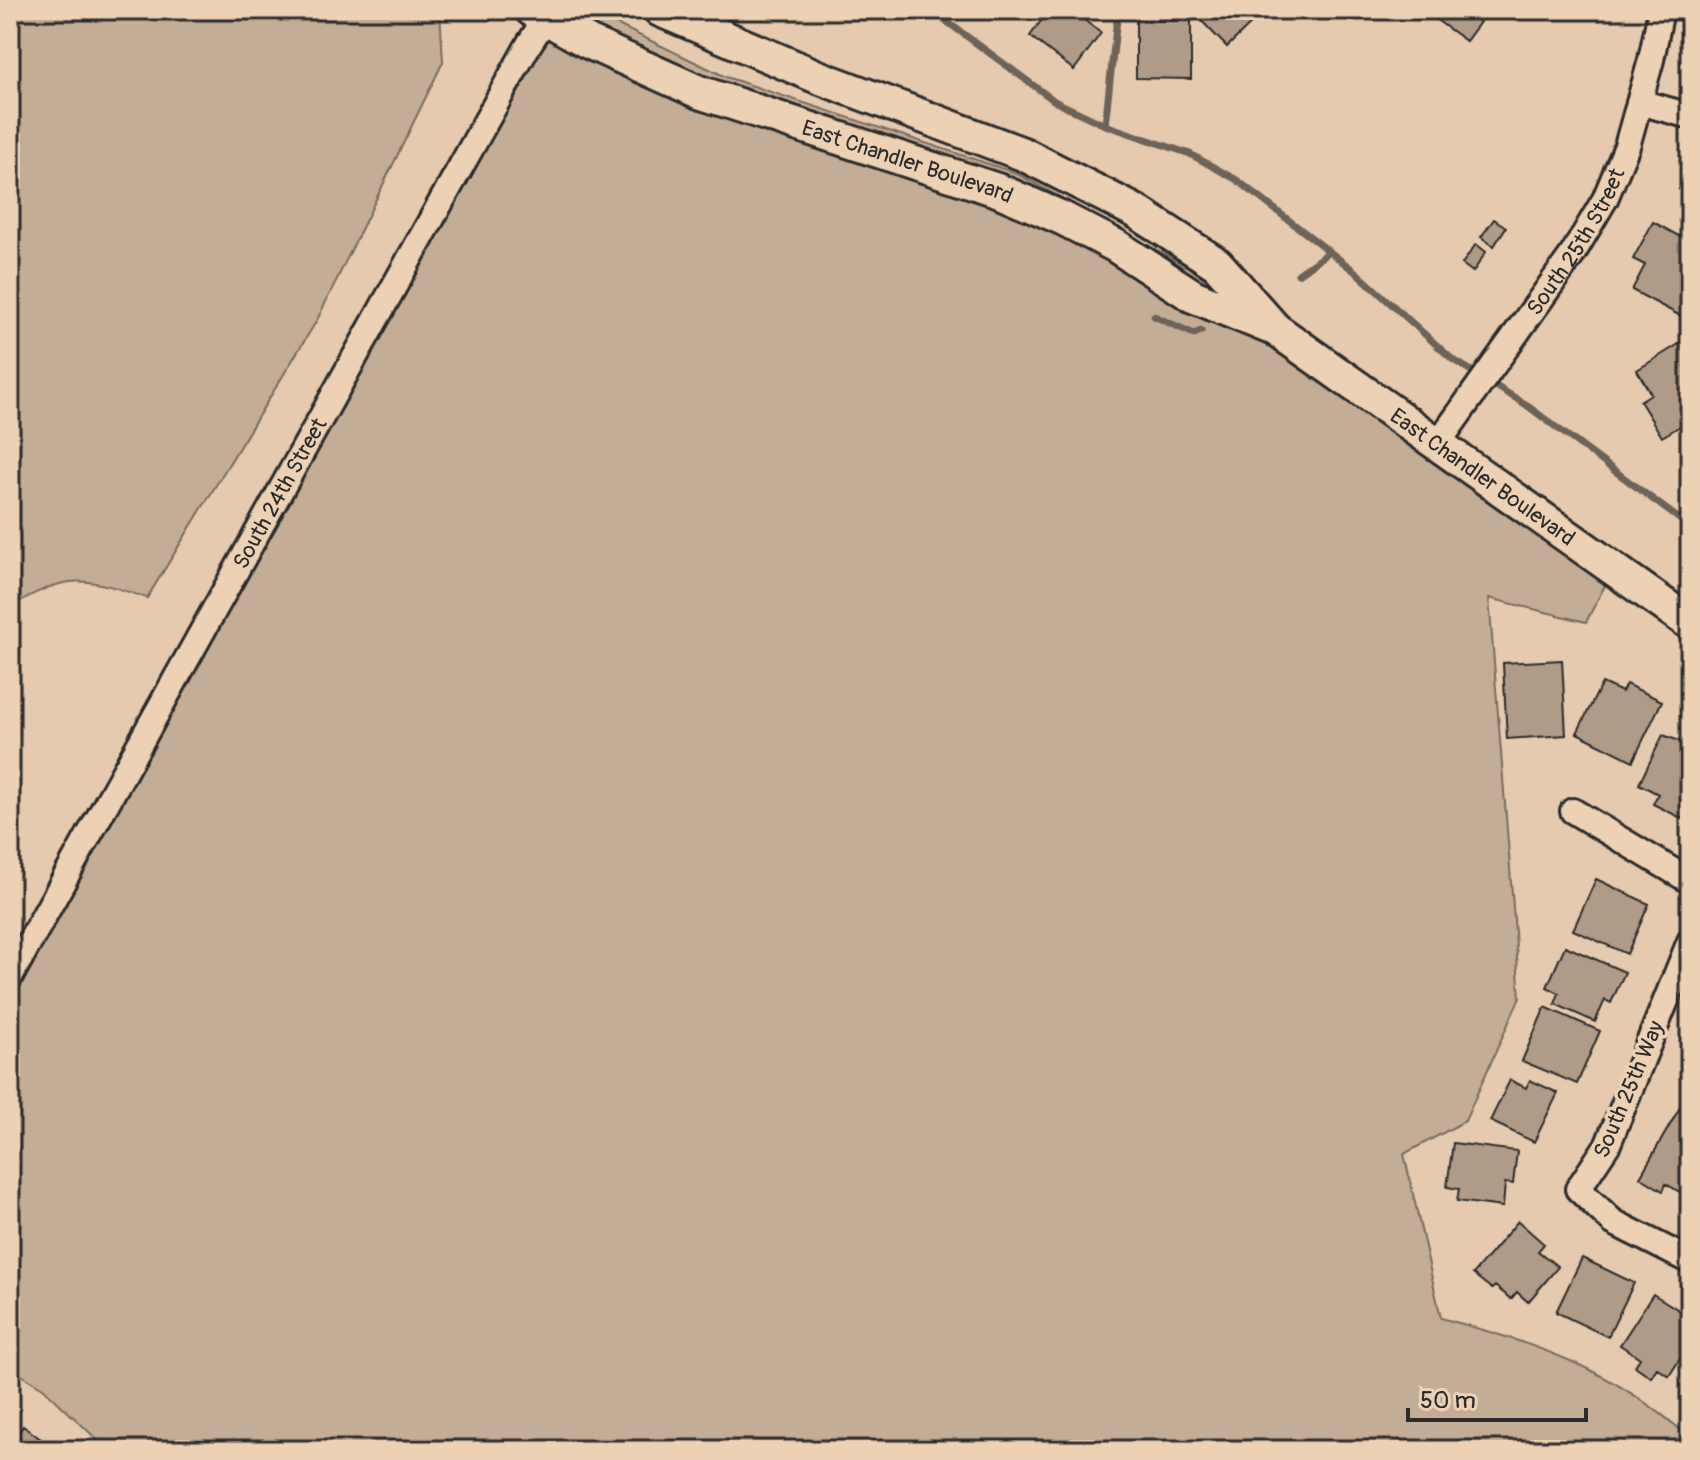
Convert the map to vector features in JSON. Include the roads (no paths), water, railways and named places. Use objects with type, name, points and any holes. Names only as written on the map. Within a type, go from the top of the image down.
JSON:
[{"type":"main road","name":"East Chandler Boulevard","points":[[660,10],[818,77],[1023,154],[1137,212],[1217,264],[1275,329],[1436,446],[1690,623]]},
{"type":"main road","name":"East Chandler Boulevard","points":[[543,12],[588,42],[699,92],[1000,191],[1037,207],[1116,246],[1193,296],[1275,329]]},
{"type":"street","name":"South 25th Street","points":[[1436,446],[1572,255],[1605,199],[1627,146],[1661,10]]},
{"type":"street","name":"South 24th Street","points":[[10,977],[543,12]]},
{"type":"street","points":[[1639,102],[1690,116]]},
{"type":"street","points":[[1573,811],[1690,881]]},
{"type":"street","name":"South 25th Way","points":[[1690,941],[1608,1144],[1578,1189],[1613,1222],[1690,1261]]},
{"type":"waterway","points":[[931,10],[1056,102],[1105,125],[1190,154],[1237,180],[1357,273],[1452,359],[1525,404],[1690,527]]},
{"type":"waterway","points":[[1105,125],[1118,10]]},
{"type":"waterway","points":[[1298,274],[1329,252]]},
{"type":"waterway","points":[[1154,316],[1194,334],[1201,331]]}]
